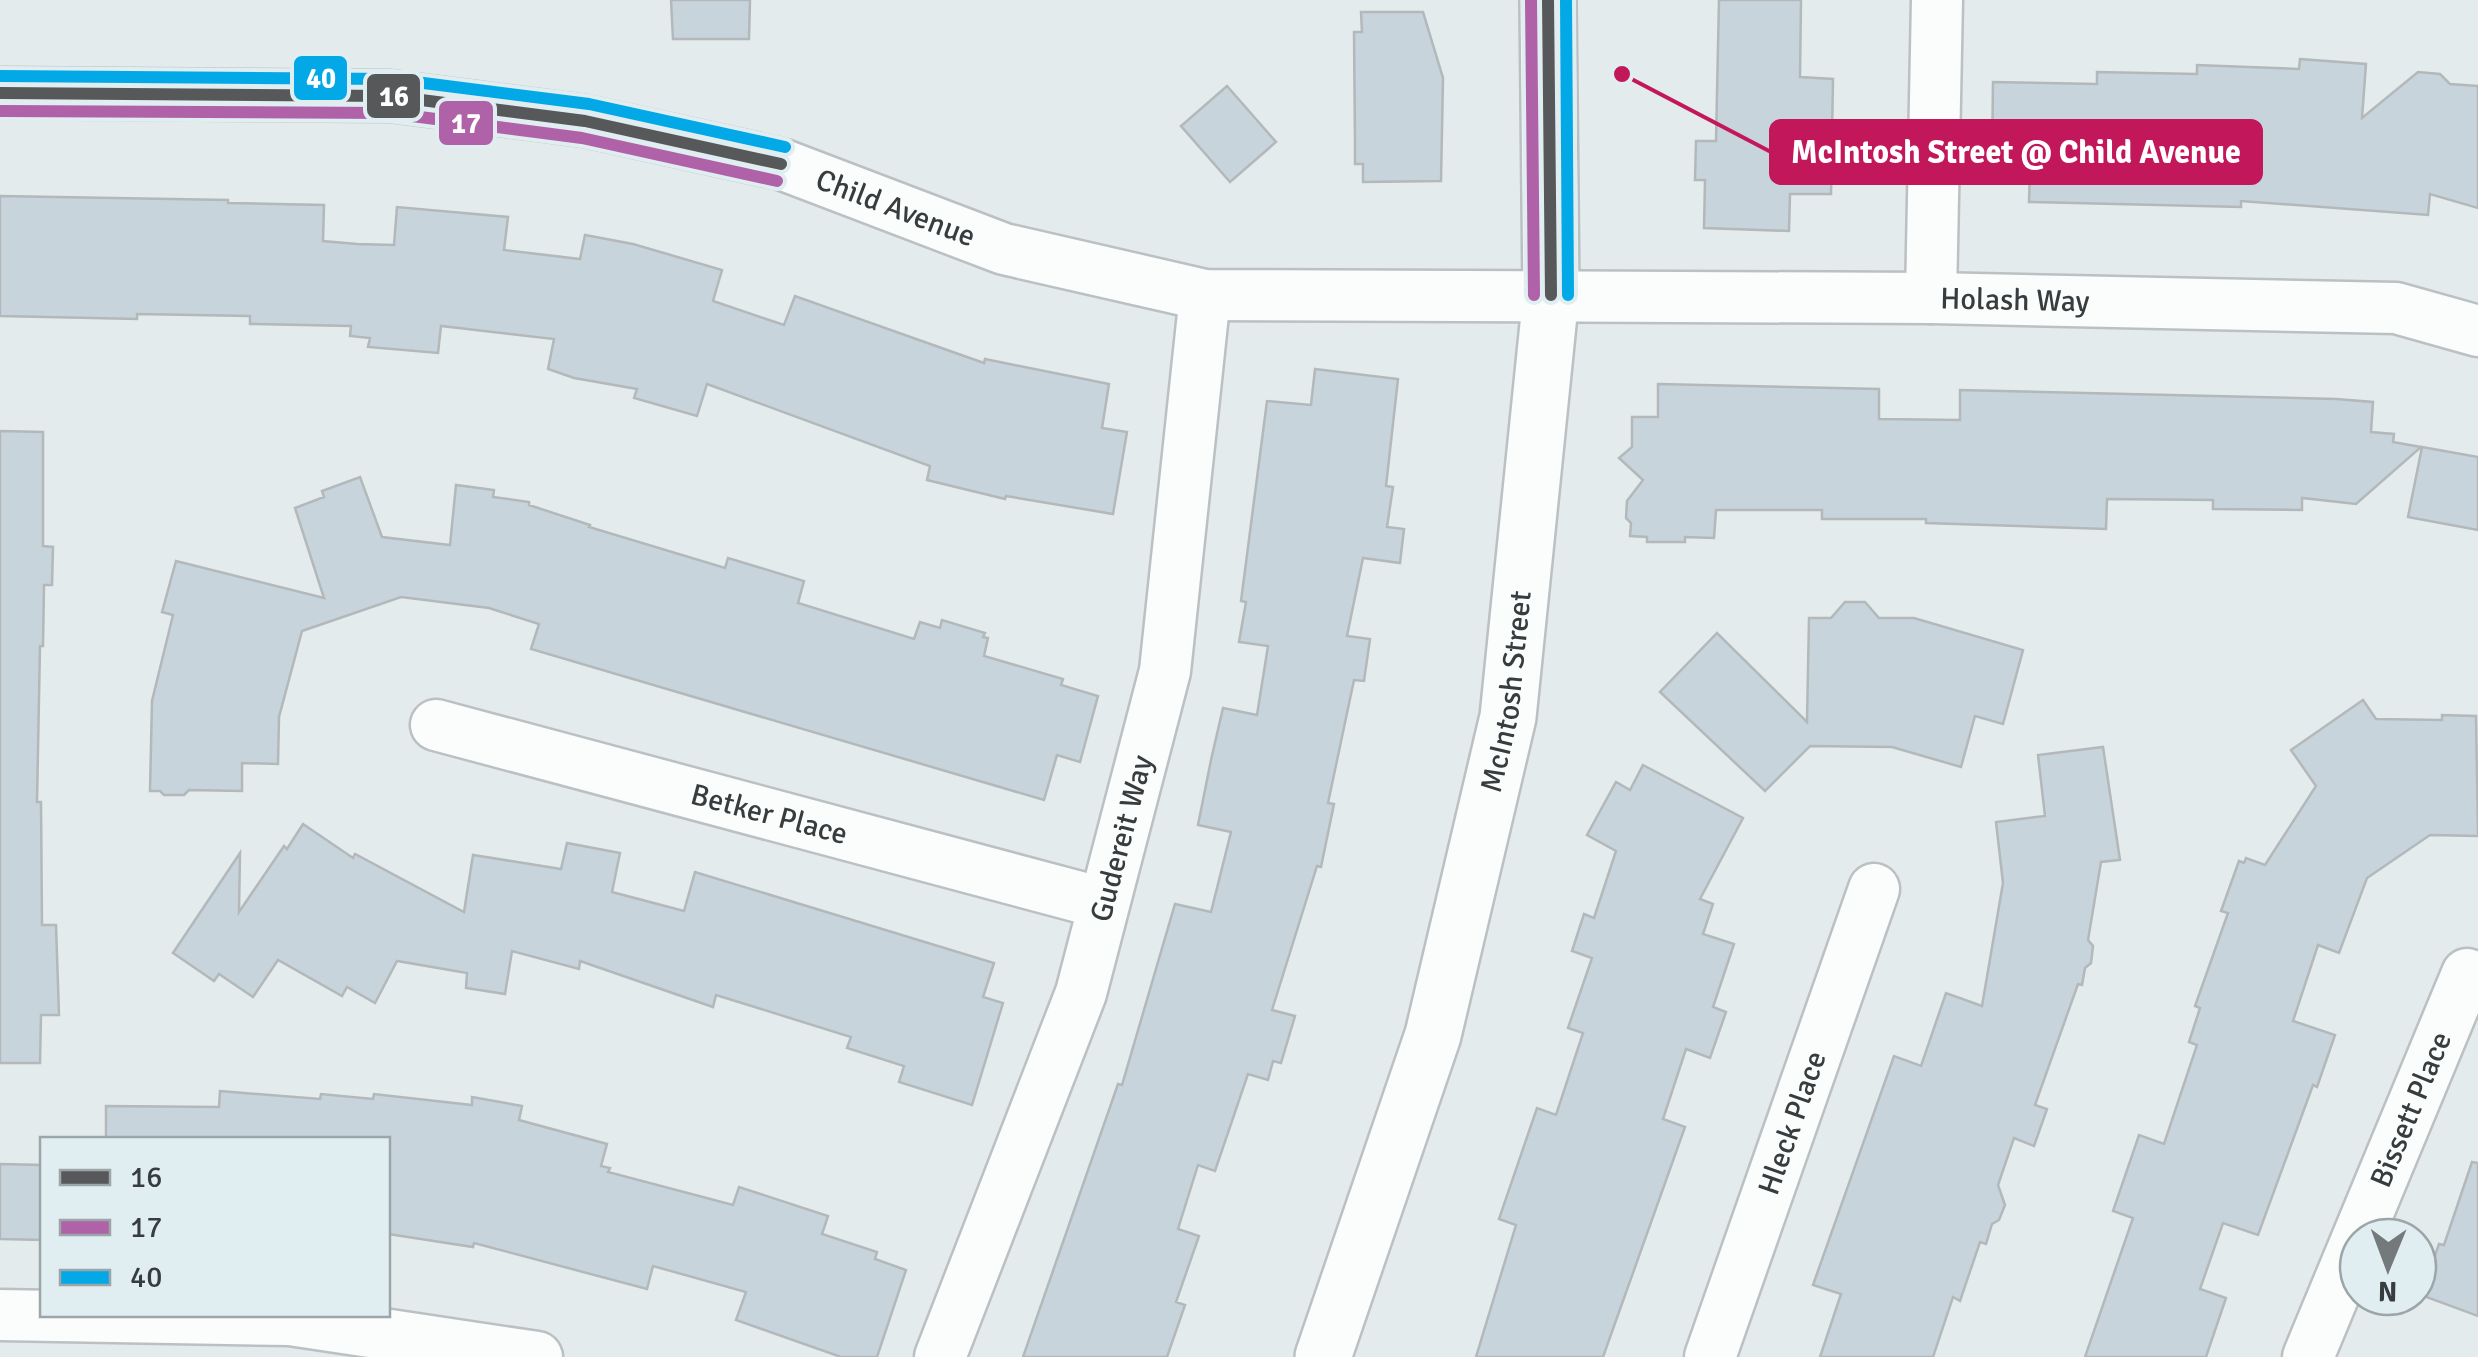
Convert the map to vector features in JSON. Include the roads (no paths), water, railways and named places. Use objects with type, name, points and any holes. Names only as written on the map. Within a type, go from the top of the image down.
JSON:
[{"type":"street","name":"McIntosh Street","points":[[1323,1357],[1434,1035],[1508,717],[1551,295],[1548,0]]},
{"type":"street","points":[[1931,298],[1937,0]]},
{"type":"street","name":"Child Avenue","points":[[0,93],[390,96],[585,120],[781,164],[1004,250],[1205,294],[1551,295]]},
{"type":"street","name":"Gudereit Way","points":[[940,1357],[1081,993],[1165,670],[1205,294]]},
{"type":"street","name":"Holash Way","points":[[1551,295],[2396,308],[2478,331]]},
{"type":"street","name":"Betker Place","points":[[436,724],[1102,903]]},
{"type":"street","name":"Hleck Place","points":[[1710,1357],[1874,889]]},
{"type":"street","name":"Bissett Place","points":[[2308,1357],[2466,974]]},
{"type":"street","points":[[0,1316],[40,1317]]},
{"type":"street","points":[[72,1317],[290,1320],[537,1357]]},
{"type":"place","name":"McIntosh Street @ Child Avenue","points":[[1622,74]]}]
